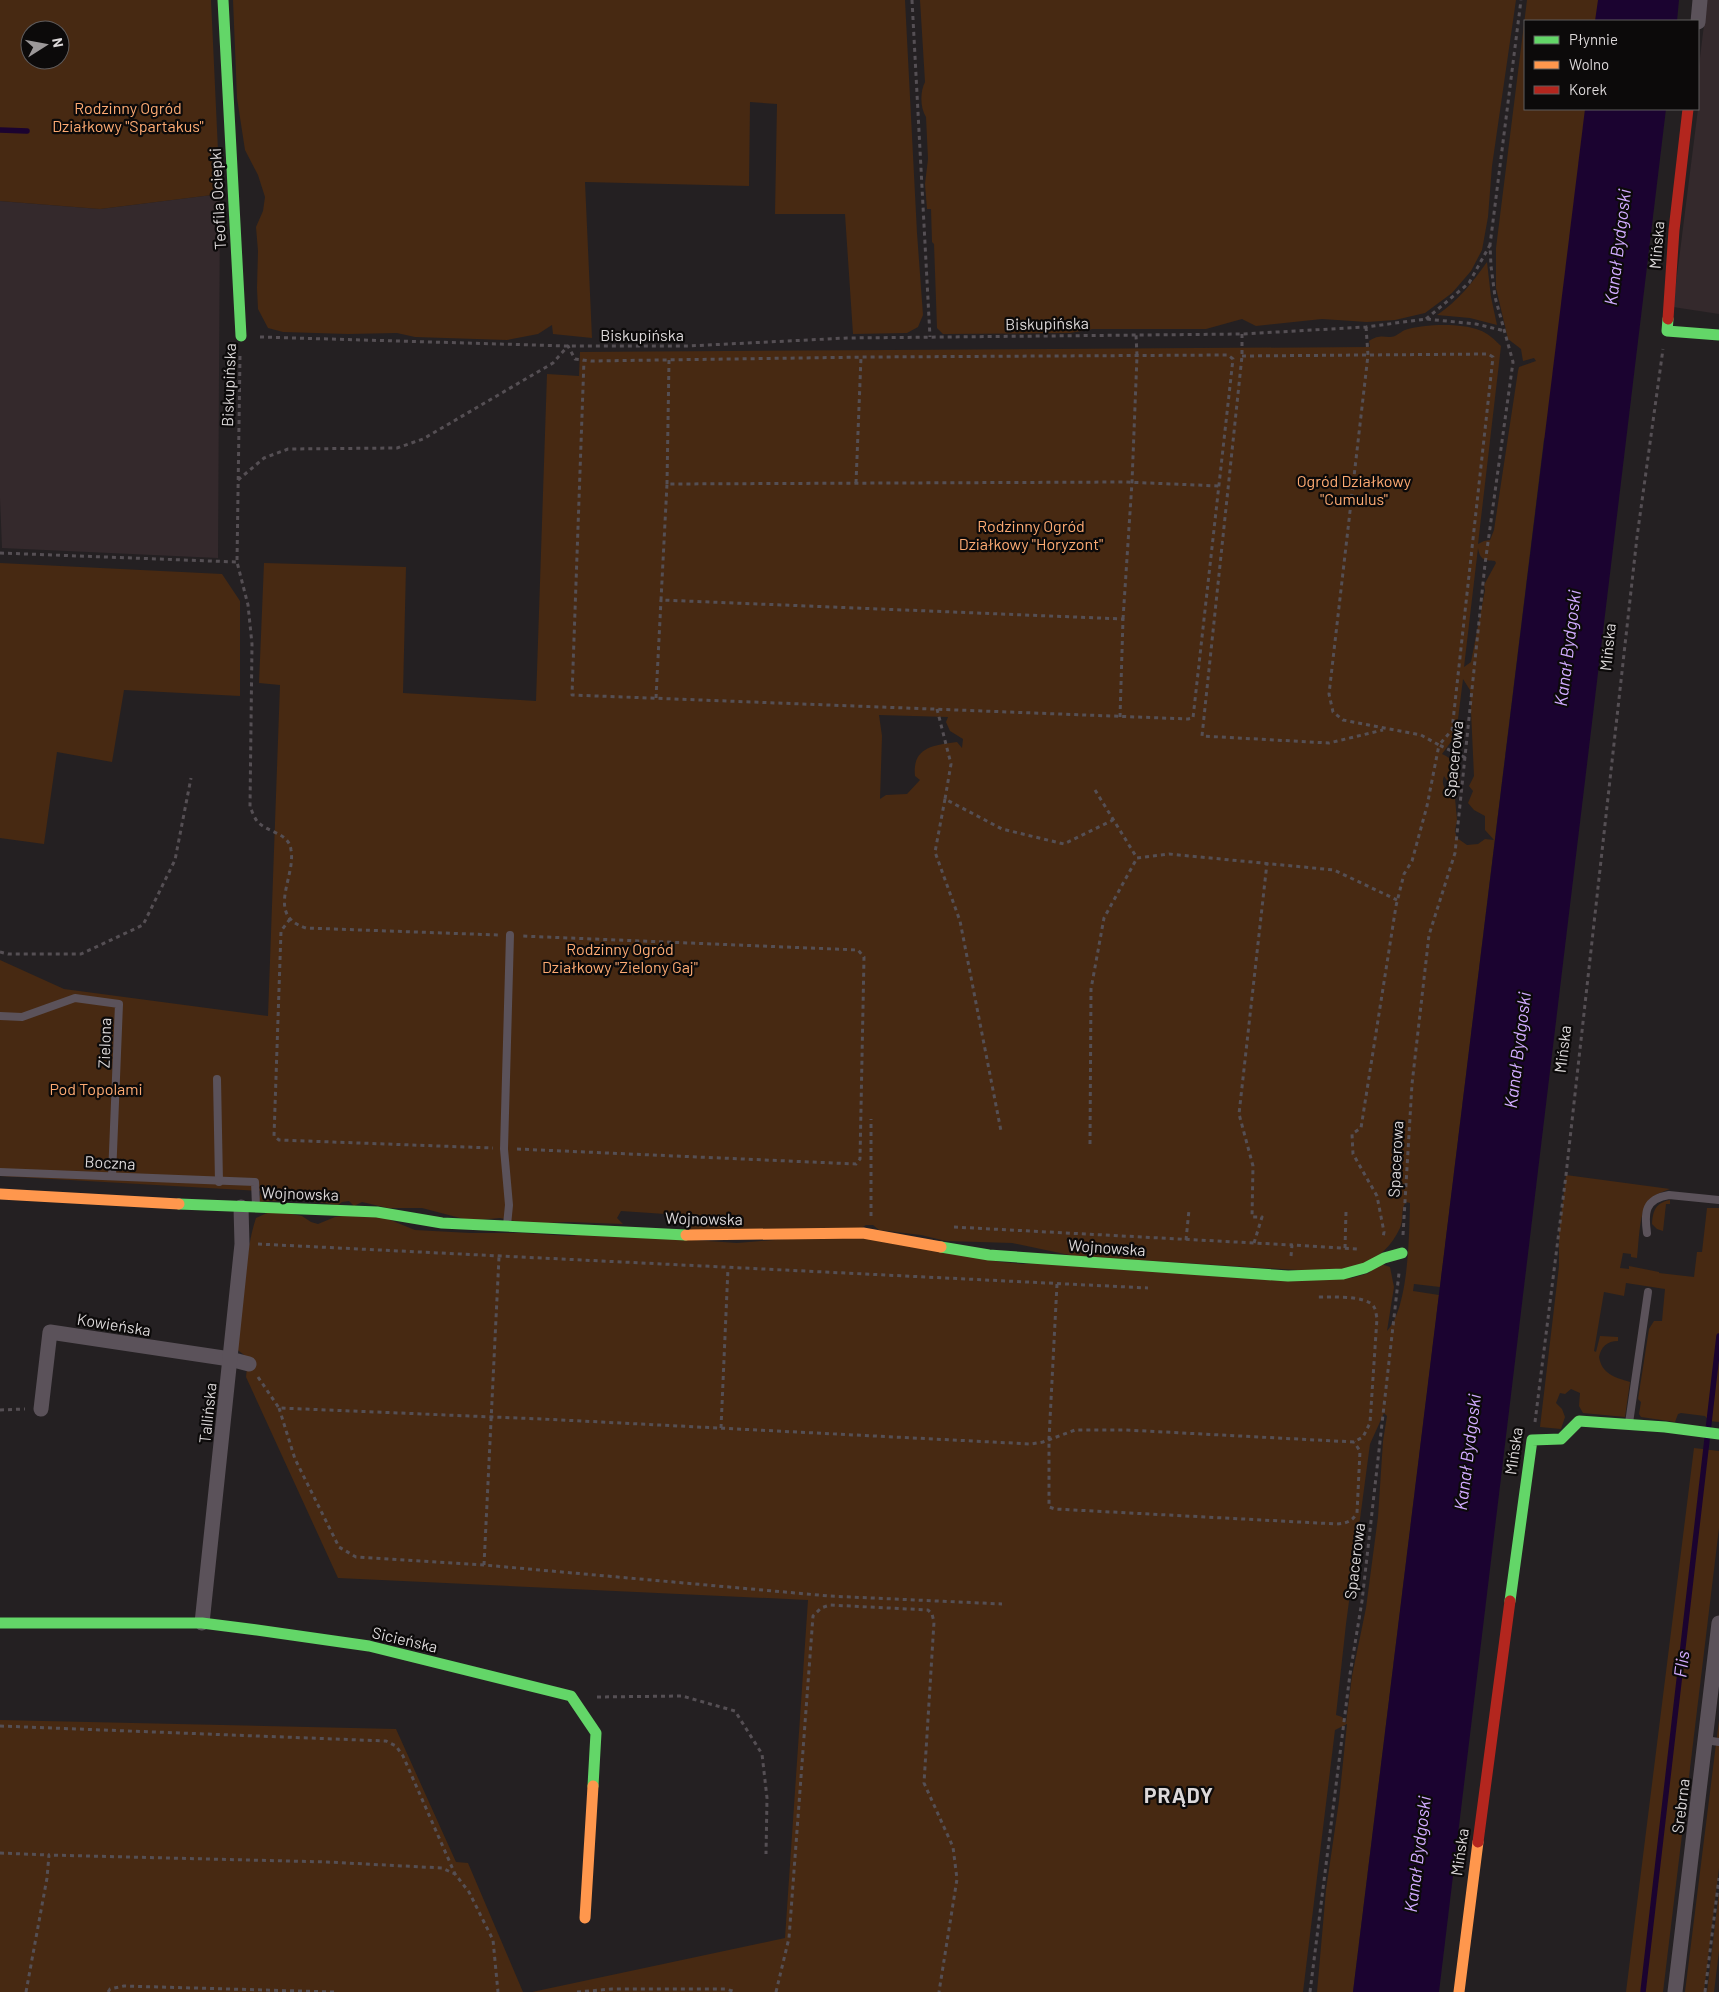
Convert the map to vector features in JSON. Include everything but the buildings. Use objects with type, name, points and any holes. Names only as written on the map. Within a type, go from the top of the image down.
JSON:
[{"type":"street","name":"Teofila Ociepki","points":[[224,0],[241,336]]},
{"type":"street","points":[[1698,20],[1700,0]]},
{"type":"street","name":"Mińska","points":[[1667,330],[1674,230],[1688,110]]},
{"type":"street","points":[[1667,330],[1719,335]]},
{"type":"street","name":"Wojnowska","points":[[0,1194],[248,1208],[377,1212],[442,1223],[696,1236],[864,1233],[989,1255],[1288,1276],[1343,1274],[1365,1268],[1384,1258],[1402,1253]]},
{"type":"street","name":"Tallińska","points":[[202,1623],[242,1244],[248,1208]]},
{"type":"street","name":"Kowieńska","points":[[41,1409],[50,1332],[230,1359],[249,1364]]},
{"type":"street","points":[[1532,1440],[1560,1439],[1579,1421],[1717,1434]]},
{"type":"street","name":"Mińska","points":[[1459,1992],[1532,1440]]},
{"type":"street","name":"Sicieńska","points":[[0,1624],[202,1623],[369,1646],[571,1696]]},
{"type":"street","name":"Srebrna","points":[[1675,1992],[1712,1742],[1719,1623]]},
{"type":"street","points":[[571,1696],[596,1733],[586,1918]]},
{"type":"lane","points":[[507,1225],[509,1205],[504,1149],[510,935]]},
{"type":"lane","name":"Zielona","points":[[0,1016],[22,1017],[75,998],[119,1004],[112,1176]]},
{"type":"lane","points":[[217,1079],[219,1182]]},
{"type":"lane","name":"Boczna","points":[[0,1172],[256,1182],[248,1208]]},
{"type":"lane","points":[[1647,1233],[1646,1210],[1655,1199],[1661,1196],[1669,1195],[1719,1200]]},
{"type":"lane","points":[[1629,1425],[1648,1292]]},
{"type":"path","points":[[912,0],[930,337]]},
{"type":"path","points":[[1426,319],[1469,283],[1490,245],[1521,0]]},
{"type":"path","name":"Spacerowa","points":[[1310,1992],[1350,1674],[1364,1582],[1402,1253],[1412,1084],[1429,935],[1455,854],[1485,564],[1513,362],[1495,297],[1490,245]]},
{"type":"path","name":"Biskupińska","points":[[0,553],[237,562],[241,336],[568,346],[688,346],[847,338],[1242,334],[1366,327],[1426,319],[1476,324],[1505,331]]},
{"type":"path","points":[[1366,327],[1368,355],[1329,694],[1333,712],[1343,720],[1421,736],[1466,758]]},
{"type":"path","name":"Mińska","points":[[1532,1440],[1539,1399],[1566,1175],[1637,537],[1659,371],[1667,330]]},
{"type":"path","points":[[1242,334],[1242,356],[1202,736],[1329,743],[1386,730]]},
{"type":"path","points":[[1120,717],[1123,619],[1132,482],[1137,356],[1136,335]]},
{"type":"path","points":[[238,481],[264,458],[288,449],[397,448],[423,439],[553,363],[568,346],[575,359],[584,360],[1228,355],[1234,359],[1193,718],[1188,720],[572,695],[584,360]]},
{"type":"path","points":[[1242,356],[1488,354],[1493,357],[1452,730],[1439,745],[1427,806],[1412,861],[1404,874],[1397,900],[1361,1128],[1352,1134],[1353,1154],[1377,1196],[1384,1232],[1382,1240]]},
{"type":"path","points":[[856,483],[861,357]]},
{"type":"path","points":[[656,698],[667,484],[669,360]]},
{"type":"path","points":[[667,484],[1132,482],[1219,486]]},
{"type":"path","points":[[662,600],[1123,619]]},
{"type":"path","points":[[937,709],[951,764],[935,852],[960,921],[1001,1131]]},
{"type":"path","points":[[0,952],[8,954],[81,954],[143,925],[175,860],[191,778]]},
{"type":"path","points":[[1095,790],[1136,858]]},
{"type":"path","points":[[946,799],[1002,829],[1064,844],[1113,820]]},
{"type":"path","points":[[1136,858],[1169,854],[1334,870],[1397,900]]},
{"type":"path","points":[[1090,1144],[1091,988],[1104,918],[1136,858]]},
{"type":"path","points":[[1254,1243],[1262,1217],[1252,1217],[1253,1166],[1239,1114],[1267,863]]},
{"type":"path","points":[[871,1118],[871,1222]]},
{"type":"path","points":[[1186,1240],[1189,1210]]},
{"type":"path","points":[[1345,1248],[1346,1212]]},
{"type":"path","points":[[950,1226],[1216,1242],[1208,1241],[1186,1240]]},
{"type":"path","points":[[1186,1240],[1362,1249]]},
{"type":"path","points":[[242,1244],[1155,1289]]},
{"type":"path","points":[[1288,1276],[1292,1245]]},
{"type":"path","points":[[484,1565],[499,1257]]},
{"type":"path","points":[[721,1428],[728,1268]]},
{"type":"path","points":[[1057,1284],[1049,1439],[1049,1507],[1055,1509],[1347,1523],[1357,1513],[1360,1451],[1354,1442]]},
{"type":"path","points":[[279,1408],[1031,1444],[1075,1430],[1126,1430],[1354,1442],[1363,1436],[1370,1423],[1377,1318],[1375,1307],[1370,1302],[1361,1299],[1312,1296]]},
{"type":"path","points":[[249,1364],[279,1408],[295,1460],[339,1547],[356,1556],[484,1565],[829,1596],[1002,1604]]},
{"type":"path","points":[[0,1410],[41,1409]]},
{"type":"path","points":[[776,1992],[789,1938],[813,1616],[821,1608],[830,1605],[928,1610],[932,1614],[934,1622],[924,1783],[953,1847],[957,1879],[939,1992]]},
{"type":"path","points":[[571,1696],[614,1698],[682,1696],[735,1710],[762,1754],[767,1798],[766,1854]]},
{"type":"path","points":[[0,1726],[386,1741],[396,1746],[403,1756],[455,1874],[469,1892],[493,1940],[498,1992]]},
{"type":"path","points":[[0,1853],[327,1862],[442,1868],[455,1874]]},
{"type":"path","points":[[26,1992],[47,1878],[49,1855]]},
{"type":"path","points":[[1705,1992],[1719,1878]]},
{"type":"path","points":[[108,1992],[110,1989],[124,1986],[334,1992]]},
{"type":"path","points":[[577,1992],[612,1989],[726,1989],[736,1992]]},
{"type":"shaded area","points":[[1707,0],[1719,0],[1719,314],[1673,307],[1699,110],[1699,66]]},
{"type":"shaded area","points":[[220,194],[218,558],[2,548],[0,498],[0,201],[100,209]]},
{"type":"green space","name":"Rodzinny Ogród Działkowy \"Spartakus\"","points":[[0,0],[211,0],[220,194],[100,209],[0,201]]},
{"type":"green space","points":[[233,0],[905,0],[923,315],[918,327],[907,333],[853,334],[845,214],[775,214],[777,104],[750,102],[749,186],[585,182],[592,338],[553,334],[552,325],[538,334],[507,340],[415,337],[397,333],[283,332],[268,328],[258,309],[257,288],[258,251],[256,227],[263,211],[265,197],[258,175],[245,150],[237,98]]},
{"type":"green space","points":[[920,0],[1516,0],[1482,250],[1471,271],[1452,293],[1425,313],[1395,320],[1367,322],[1322,319],[1256,326],[1242,319],[1206,329],[1093,329],[1070,333],[943,334],[937,328],[934,244],[932,242],[931,209],[927,209],[925,184],[928,159],[926,117],[921,100],[925,82]]},
{"type":"green space","points":[[1527,0],[1602,0],[1597,20],[1524,20]]},
{"type":"green space","points":[[1524,24],[1524,110],[1587,110],[1587,117],[1593,120],[1592,123],[1588,122],[1585,126],[1583,156],[1586,164],[1585,172],[1580,174],[1580,187],[1583,192],[1577,200],[1579,208],[1577,230],[1572,246],[1573,257],[1568,269],[1561,355],[1553,391],[1553,429],[1544,439],[1440,1287],[1414,1284],[1413,1291],[1439,1295],[1353,1992],[1317,1992],[1326,1890],[1339,1801],[1347,1724],[1335,1730],[1303,1992],[532,1992],[785,1938],[808,1600],[338,1578],[246,1377],[248,1358],[236,1349],[231,1337],[242,1309],[248,1252],[256,1218],[267,1213],[286,1213],[302,1216],[318,1224],[335,1217],[354,1214],[378,1215],[415,1230],[569,1236],[587,1234],[627,1235],[634,1231],[658,1236],[660,1239],[737,1243],[825,1236],[898,1241],[1001,1262],[1022,1264],[1058,1262],[1272,1280],[1352,1278],[1369,1273],[1374,1267],[1381,1264],[1390,1267],[1394,1287],[1387,1331],[1400,1305],[1404,1288],[1410,1203],[1406,1202],[1404,1205],[1401,1225],[1393,1241],[1375,1258],[1353,1267],[1314,1271],[1074,1256],[1012,1243],[946,1241],[921,1235],[879,1230],[873,1225],[866,1225],[861,1228],[808,1232],[792,1230],[785,1232],[783,1236],[775,1238],[769,1231],[694,1232],[687,1222],[679,1220],[680,1215],[621,1211],[617,1218],[623,1224],[567,1222],[529,1224],[500,1218],[464,1219],[422,1208],[388,1208],[362,1202],[354,1206],[349,1201],[338,1205],[297,1199],[258,1202],[261,1191],[0,1176],[0,960],[64,989],[268,1016],[280,685],[259,683],[264,563],[406,567],[403,693],[536,701],[547,374],[579,376],[580,352],[1370,347],[1369,341],[1373,339],[1395,336],[1404,330],[1422,326],[1462,326],[1485,333],[1501,346],[1478,544],[1490,540],[1494,530],[1519,367],[1536,361],[1534,358],[1523,361],[1521,349],[1508,339],[1496,288],[1496,248]],"holes":[[[1478,548],[1483,559],[1495,561],[1496,563],[1484,585],[1485,590],[1471,662],[1464,667]],[[1463,679],[1470,690],[1474,776],[1469,786],[1473,791],[1468,803],[1474,810],[1485,816],[1485,830],[1494,840],[1485,839],[1478,844],[1467,845],[1457,838],[1455,831],[1457,820],[1455,798],[1445,789],[1443,783],[1444,776],[1448,782],[1457,787],[1460,777],[1459,772],[1451,759],[1442,754],[1456,735]],[[879,715],[948,717],[946,722],[950,731],[963,739],[962,748],[957,742],[940,744],[926,749],[917,759],[915,766],[915,776],[920,780],[907,794],[886,795],[880,799],[882,736]],[[1384,1413],[1387,1416],[1383,1441],[1378,1517],[1366,1608],[1352,1676],[1346,1723],[1342,1717],[1336,1715],[1346,1624],[1370,1444]]]},
{"type":"green space","points":[[1487,262],[1491,297],[1497,325],[1470,318],[1437,315],[1452,304]]},
{"type":"green space","points":[[0,563],[222,574],[240,601],[240,696],[124,690],[112,762],[57,752],[44,844],[0,838]]},
{"type":"green space","points":[[1566,1175],[1670,1189],[1659,1193],[1649,1200],[1641,1219],[1637,1258],[1631,1257],[1631,1254],[1623,1253],[1620,1268],[1629,1269],[1629,1266],[1659,1273],[1694,1277],[1697,1252],[1702,1252],[1707,1208],[1719,1208],[1719,1422],[1709,1421],[1705,1416],[1681,1413],[1678,1414],[1675,1422],[1641,1417],[1639,1414],[1641,1402],[1638,1399],[1649,1329],[1654,1321],[1662,1321],[1665,1289],[1626,1283],[1624,1296],[1604,1292],[1594,1351],[1596,1352],[1600,1336],[1618,1337],[1618,1341],[1605,1345],[1599,1357],[1606,1371],[1630,1382],[1625,1417],[1583,1413],[1579,1406],[1580,1393],[1571,1389],[1565,1394],[1560,1393],[1556,1403],[1562,1409],[1565,1417],[1561,1429],[1540,1427],[1559,1266],[1559,1232]]},
{"type":"green space","points":[[1670,1200],[1670,1204],[1666,1204],[1663,1231],[1657,1229],[1652,1224],[1654,1211],[1658,1205]]},
{"type":"green space","points":[[1694,1448],[1719,1451],[1719,1528],[1663,1992],[1626,1992]]},
{"type":"green space","points":[[0,1720],[396,1729],[456,1862],[468,1863],[523,1992],[0,1992]]},
{"type":"green space","points":[[1719,1720],[1719,1868],[1704,1992],[1685,1992]]},
{"type":"green space","points":[[1719,1891],[1719,1951],[1714,1992],[1707,1992]]},
{"type":"water","points":[[1598,0],[1679,0],[1677,20],[1595,20]]},
{"type":"water","name":"Kanał Bydgoski","points":[[1585,110],[1666,110],[1439,1992],[1353,1992]]},
{"type":"waterway","points":[[0,130],[27,131]]},
{"type":"waterway","name":"Flis","points":[[1643,1992],[1719,1336]]},
{"type":"traffic: fast","points":[[223,0],[241,336]]},
{"type":"traffic: fast","points":[[1668,319],[1667,331],[1719,335]]},
{"type":"traffic: fast","points":[[179,1204],[377,1212],[442,1223],[686,1235]]},
{"type":"traffic: fast","points":[[941,1247],[989,1255],[1288,1276],[1343,1274],[1365,1268],[1384,1258],[1402,1253]]},
{"type":"traffic: fast","points":[[1510,1601],[1532,1440],[1561,1439],[1579,1421],[1665,1427],[1719,1434]]},
{"type":"traffic: fast","points":[[0,1623],[202,1623],[257,1630],[369,1646],[571,1696],[596,1733],[593,1786]]},
{"type":"traffic: slow","points":[[0,1194],[179,1204]]},
{"type":"traffic: slow","points":[[686,1235],[863,1233],[941,1247]]},
{"type":"traffic: slow","points":[[585,1918],[593,1786]]},
{"type":"traffic: slow","points":[[1459,1992],[1478,1842]]},
{"type":"traffic: jam","points":[[1668,319],[1674,230],[1688,110]]},
{"type":"traffic: jam","points":[[1478,1842],[1510,1601]]},
{"type":"district","name":"PRĄDY","points":[[1179,1794]]},
{"type":"park label","name":"Ogród Działkowy \"Cumulus\"","points":[[1354,489]]},
{"type":"park label","name":"Rodzinny Ogród Działkowy \"Horyzont\"","points":[[1031,534]]},
{"type":"park label","name":"Rodzinny Ogród Działkowy \"Zielony Gaj\"","points":[[620,957]]},
{"type":"park label","name":"Pod Topolami","points":[[96,1088]]}]
